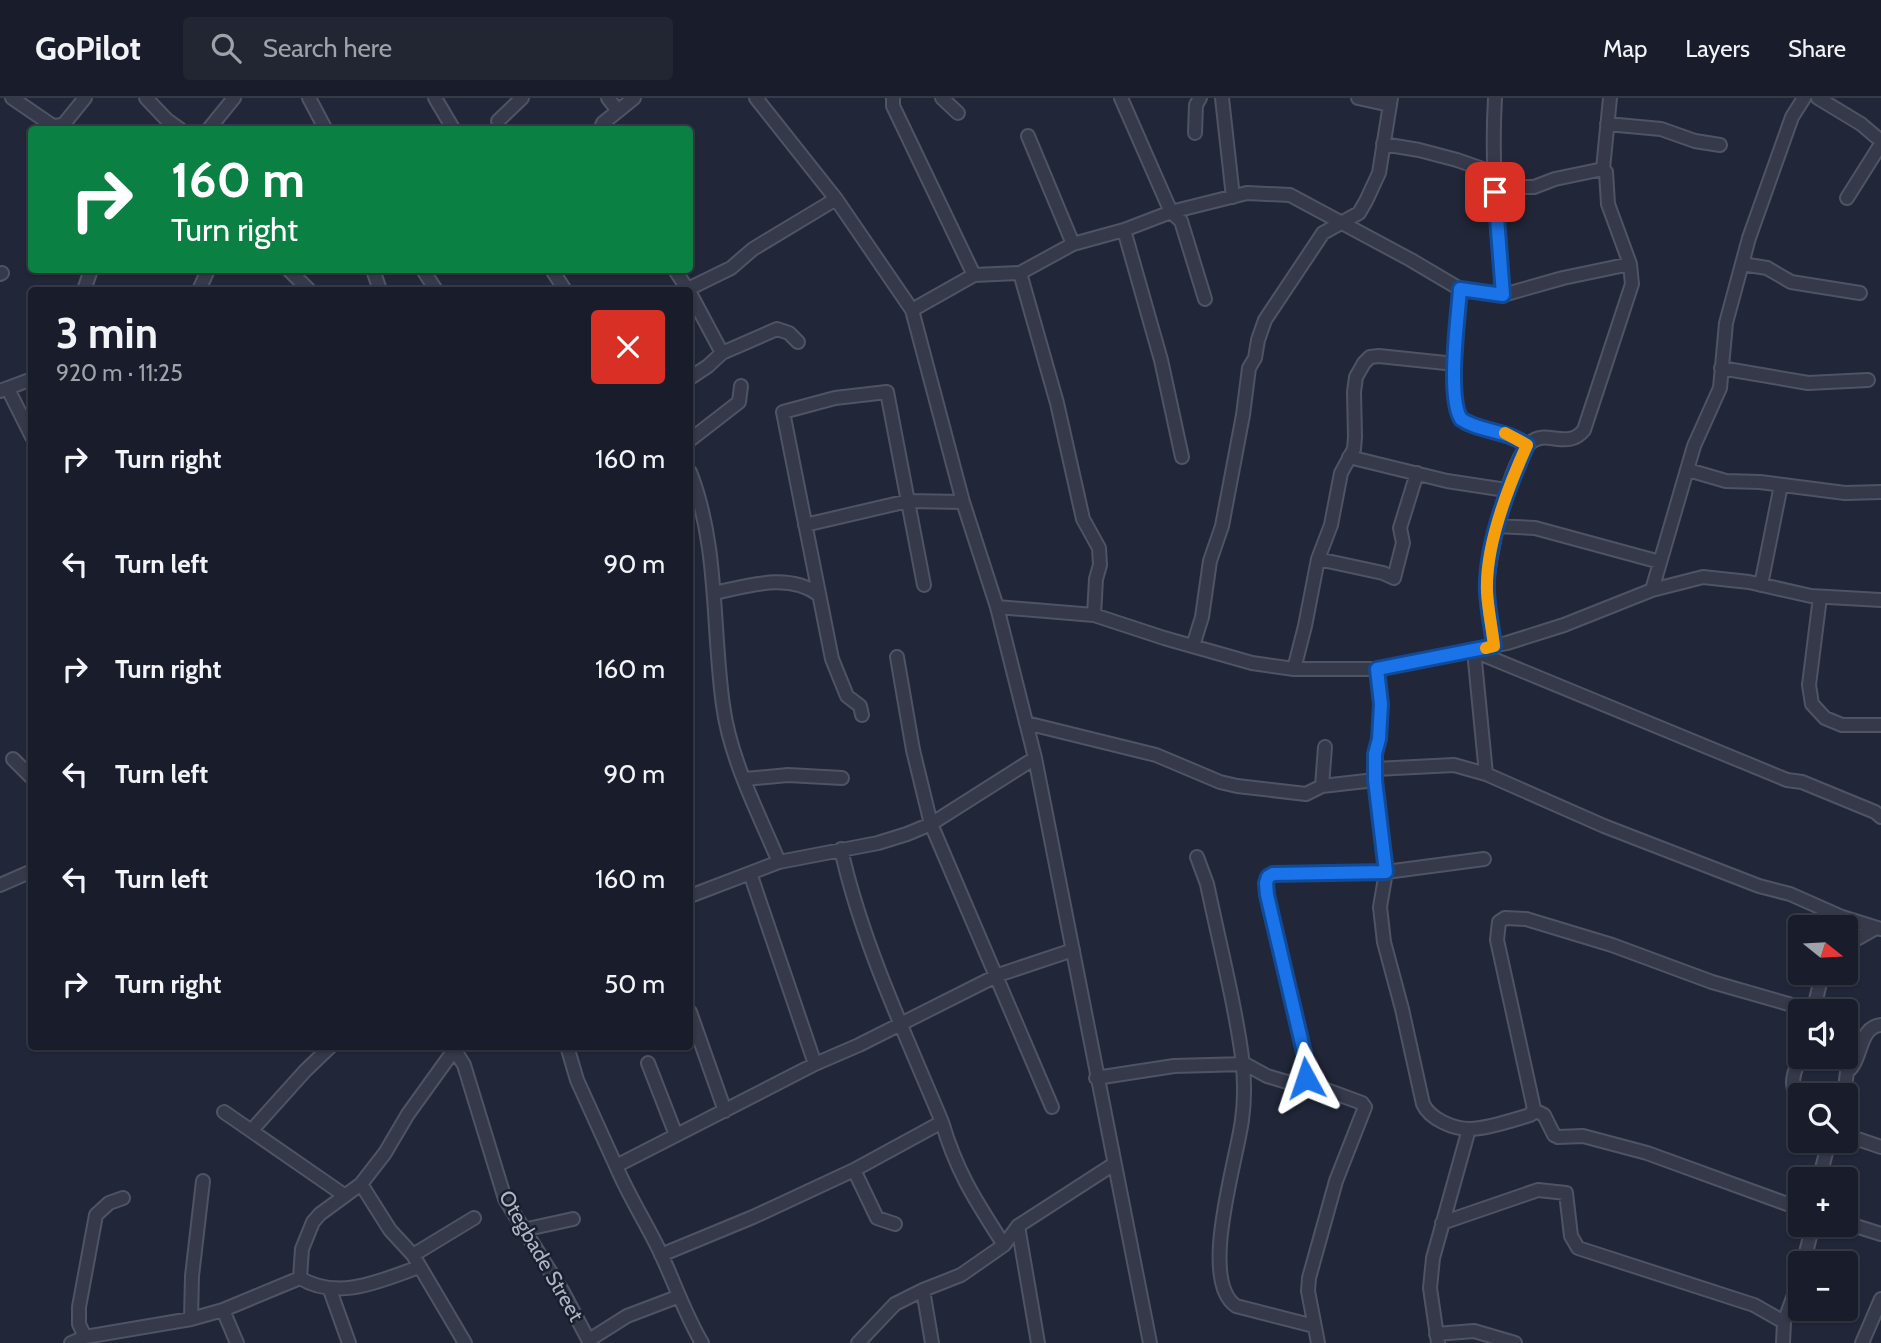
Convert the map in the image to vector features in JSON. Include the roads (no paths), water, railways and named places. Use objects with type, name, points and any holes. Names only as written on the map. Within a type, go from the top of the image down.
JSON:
[{"type":"street","points":[[12,98],[53,126],[63,125],[85,98]]},
{"type":"street","points":[[211,126],[234,98]]},
{"type":"street","points":[[309,98],[324,126]]},
{"type":"street","points":[[435,98],[452,126]]},
{"type":"street","points":[[498,121],[522,98]]},
{"type":"street","points":[[608,98],[618,111]]},
{"type":"street","points":[[604,126],[635,98]]},
{"type":"street","points":[[893,98],[893,106],[974,275]]},
{"type":"street","points":[[942,98],[958,113]]},
{"type":"street","points":[[1121,98],[1171,212],[1181,221],[1205,299]]},
{"type":"street","points":[[1195,133],[1196,105],[1200,98]]},
{"type":"street","points":[[1222,98],[1233,197]]},
{"type":"street","points":[[1193,646],[1202,617],[1210,561],[1222,526],[1249,369],[1255,358],[1265,320],[1323,233],[1359,213],[1378,173],[1391,101],[1358,98]]},
{"type":"street","points":[[1495,98],[1494,173],[1503,295]]},
{"type":"street","points":[[1494,646],[1487,591],[1497,526],[1506,490],[1527,445],[1534,439],[1542,437],[1568,440],[1578,438],[1584,430],[1632,284],[1630,264],[1618,226],[1611,215],[1606,172],[1603,169],[1610,98]]},
{"type":"street","points":[[1652,590],[1702,426],[1720,388],[1726,323],[1742,264],[1792,117],[1804,98]]},
{"type":"street","points":[[1818,98],[1861,124],[1881,142],[1847,198]]},
{"type":"street","points":[[153,100],[167,120],[175,126]]},
{"type":"street","points":[[764,100],[912,310],[963,502],[997,607],[1035,758],[1150,1343]]},
{"type":"street","points":[[1607,124],[1661,129],[1695,141],[1720,145]]},
{"type":"street","points":[[1028,136],[1073,244]]},
{"type":"street","points":[[1382,145],[1419,150],[1494,173],[1511,187],[1534,187],[1555,179],[1603,169]]},
{"type":"street","points":[[912,310],[974,275],[1020,273],[1073,244],[1124,230],[1171,212],[1247,193],[1290,195],[1460,289],[1503,295],[1563,278],[1630,264]]},
{"type":"street","points":[[693,288],[731,268],[753,249],[836,199]]},
{"type":"street","points":[[1124,230],[1161,360],[1182,457]]},
{"type":"street","points":[[1742,264],[1767,268],[1791,282],[1860,293]]},
{"type":"street","points":[[292,273],[306,287]]},
{"type":"street","points":[[1020,273],[1057,403],[1083,519],[1099,548],[1100,565],[1096,579],[1094,615]]},
{"type":"street","points":[[1460,289],[1455,406],[1461,419],[1472,425],[1511,435],[1527,445]]},
{"type":"street","points":[[693,300],[722,353]]},
{"type":"street","points":[[693,375],[722,353],[776,329],[789,333],[798,342]]},
{"type":"street","points":[[1294,670],[1318,559],[1331,525],[1341,473],[1356,437],[1356,377],[1370,357],[1455,365]]},
{"type":"street","points":[[1721,368],[1808,383],[1868,380]]},
{"type":"street","points":[[28,381],[4,390],[28,430]]},
{"type":"street","points":[[693,438],[739,402],[741,386]]},
{"type":"street","points":[[862,715],[860,706],[847,696],[832,659],[783,412],[835,398],[887,392],[924,584]]},
{"type":"street","points":[[1349,457],[1447,481],[1506,490]]},
{"type":"street","points":[[1688,470],[1726,481],[1760,482],[1845,493],[1881,492]]},
{"type":"street","points":[[1318,559],[1383,573],[1394,578],[1403,544],[1400,528],[1417,473]]},
{"type":"street","points":[[693,480],[708,543],[723,709],[736,757],[779,862]]},
{"type":"street","points":[[1760,585],[1781,485]]},
{"type":"street","points":[[805,525],[908,501],[963,502]]},
{"type":"street","points":[[1497,526],[1535,528],[1660,562]]},
{"type":"street","points":[[997,607],[1094,615],[1252,663],[1294,670],[1377,669],[1474,651],[1564,625],[1652,590],[1703,577],[1820,597],[1881,600]]},
{"type":"street","points":[[714,593],[790,582],[808,587],[819,595]]},
{"type":"street","points":[[1820,597],[1809,685],[1812,704],[1818,712],[1833,722],[1853,726],[1881,725]]},
{"type":"street","points":[[1474,651],[1486,774]]},
{"type":"street","points":[[1474,651],[1685,740],[1787,780],[1801,782],[1875,812],[1881,817]]},
{"type":"street","points":[[897,657],[913,750],[931,824],[998,975],[1052,1107]]},
{"type":"street","points":[[1377,669],[1381,704],[1375,774],[1386,872],[1380,907],[1384,942],[1427,1112],[1434,1118],[1469,1129],[1530,1115],[1536,1111],[1541,1112],[1554,1135],[1558,1137],[1583,1136],[1647,1153],[1788,1204]]},
{"type":"street","points":[[1026,723],[1156,755],[1220,782],[1306,794],[1322,786],[1375,774],[1454,765],[1486,774],[1604,826],[1759,886],[1790,894],[1828,915]]},
{"type":"street","points":[[1322,786],[1325,747]]},
{"type":"street","points":[[693,895],[779,862],[878,843],[931,824],[1035,758]]},
{"type":"street","points":[[13,759],[28,774]]},
{"type":"street","points":[[745,779],[788,775],[842,778]]},
{"type":"street","points":[[841,849],[849,885],[942,1122],[952,1157],[965,1184],[1004,1245]]},
{"type":"street","points":[[1197,857],[1207,884],[1245,1064],[1243,1119],[1220,1234],[1218,1264],[1224,1291],[1230,1302],[1236,1306],[1314,1326]]},
{"type":"street","points":[[1302,1081],[1307,1073],[1306,1061],[1267,895],[1268,877],[1273,874],[1386,872],[1484,859]]},
{"type":"street","points":[[0,885],[28,873]]},
{"type":"street","points":[[750,873],[815,1065]]},
{"type":"street","points":[[1530,1115],[1534,1109],[1533,1102],[1497,940],[1499,922],[1505,918],[1526,919],[1712,982],[1788,1004]]},
{"type":"street","points":[[1858,925],[1879,929]]},
{"type":"street","points":[[1858,939],[1879,929]]},
{"type":"street","points":[[616,1166],[998,975],[1073,950]]},
{"type":"street","points":[[693,1020],[725,1111]]},
{"type":"street","points":[[1846,1083],[1847,1072],[1854,1067],[1868,1031],[1881,1025]]},
{"type":"street","points":[[252,1130],[327,1050]]},
{"type":"street","points":[[300,1278],[302,1249],[313,1222],[361,1184],[455,1050]]},
{"type":"street","name":"Otegbade Street","points":[[457,1050],[464,1065],[505,1199],[563,1292],[589,1341]]},
{"type":"street","points":[[569,1050],[577,1080],[627,1191],[661,1255],[677,1297],[702,1343]]},
{"type":"street","points":[[648,1063],[676,1135]]},
{"type":"street","points":[[1096,1078],[1174,1066],[1245,1064],[1267,1076],[1287,1082],[1302,1081],[1362,1103],[1365,1107],[1336,1181],[1312,1264],[1308,1291],[1318,1343]]},
{"type":"street","points":[[224,1112],[344,1195]]},
{"type":"street","points":[[661,1255],[753,1217],[854,1170],[942,1122]]},
{"type":"street","points":[[1469,1129],[1433,1258],[1430,1288],[1437,1338],[1474,1331],[1515,1343]]},
{"type":"street","points":[[1858,1139],[1881,1147]]},
{"type":"street","points":[[858,1343],[895,1304],[961,1275],[1004,1245],[1018,1226],[1114,1164]]},
{"type":"street","points":[[854,1170],[877,1218],[895,1224]]},
{"type":"street","points":[[191,1319],[192,1276],[203,1181]]},
{"type":"street","points":[[361,1184],[390,1230],[416,1261],[465,1343]]},
{"type":"street","points":[[1441,1223],[1538,1190],[1566,1193],[1571,1237],[1578,1248],[1754,1305],[1784,1322]]},
{"type":"street","points":[[85,1337],[79,1324],[79,1299],[96,1215],[109,1203],[123,1198]]},
{"type":"street","points":[[300,1278],[330,1290],[371,1284],[416,1261],[474,1218]]},
{"type":"street","points":[[523,1230],[573,1219]]},
{"type":"street","points":[[1018,1226],[1038,1343]]},
{"type":"street","points":[[1858,1227],[1881,1234]]},
{"type":"street","points":[[71,1343],[85,1337],[120,1338],[129,1328],[191,1319],[223,1310],[300,1278]]},
{"type":"street","points":[[330,1290],[349,1343]]},
{"type":"street","points":[[923,1290],[932,1343]]},
{"type":"street","points":[[589,1341],[626,1316],[677,1297]]},
{"type":"street","points":[[1862,1343],[1881,1299]]},
{"type":"street","points":[[223,1310],[237,1343]]},
{"type":"street","points":[[1783,1343],[1784,1322],[1788,1311]]}]
